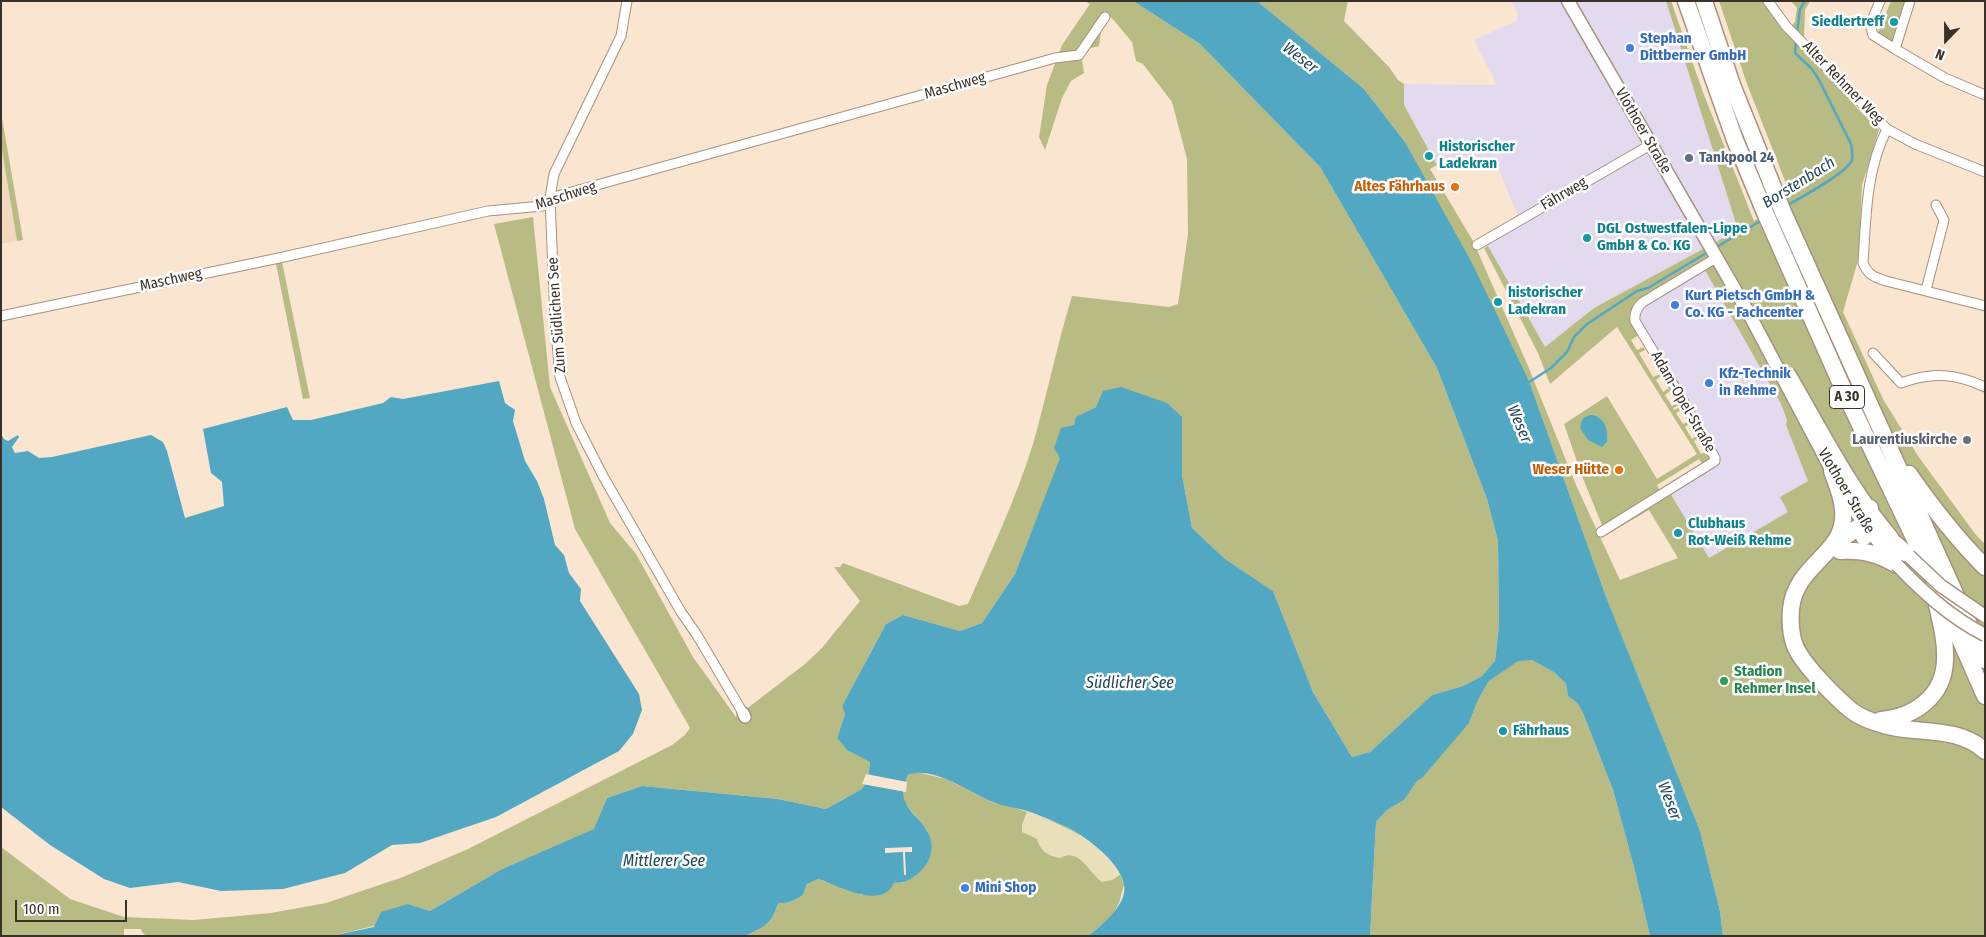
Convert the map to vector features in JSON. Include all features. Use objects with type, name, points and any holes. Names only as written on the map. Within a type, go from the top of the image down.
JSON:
[{"type":"highway","name":"A 30","points":[[1686,1],[1735,140],[1862,390],[1985,660]]},
{"type":"highway","name":"A 30","points":[[1704,1],[1774,214],[1845,393],[1930,571],[1985,696]]},
{"type":"highway","points":[[1862,390],[1881,415],[1908,471],[1926,499],[1962,545],[1985,567]]},
{"type":"highway","points":[[1832,471],[1844,517],[1837,547]]},
{"type":"highway","points":[[1868,528],[1870,508]]},
{"type":"highway","points":[[1903,560],[1883,535],[1868,528],[1859,527],[1806,572],[1796,587],[1792,602],[1790,626],[1795,646],[1802,659],[1815,675],[1852,711],[1885,726],[1929,730],[1959,736],[1980,746],[1985,751]]},
{"type":"highway","points":[[1837,547],[1871,552],[1884,557],[1903,560]]},
{"type":"highway","points":[[1871,721],[1900,717],[1919,709],[1932,698],[1940,684],[1945,661],[1945,641],[1930,571]]},
{"type":"main road","name":"Vlothoer Straße","points":[[1568,1],[1748,312],[1832,471],[1868,528]]},
{"type":"main road","name":"Vlothoer Straße","points":[[1748,312],[1772,343],[1903,560],[1932,599],[1960,620],[1985,635]]},
{"type":"main road","name":"Vlothoer Straße","points":[[1903,560],[1985,616]]},
{"type":"street","name":"Zum Südlichen See","points":[[627,1],[621,36],[554,174],[550,198],[555,319],[560,377],[576,423],[603,476],[681,612],[697,634],[744,715]]},
{"type":"street","name":"Alter Rehmer Weg","points":[[1768,1],[1786,26],[1802,40],[1887,129],[1915,144],[1985,172]]},
{"type":"street","points":[[1880,1],[1870,25],[1874,35],[1945,78],[1985,94]]},
{"type":"street","points":[[1895,49],[1910,1]]},
{"type":"street","name":"Maschweg","points":[[1,316],[278,258],[488,211],[542,206],[550,198],[1056,58],[1078,55],[1105,17]]},
{"type":"street","points":[[1887,129],[1878,146],[1872,167],[1862,263],[1867,273],[1872,276],[1985,306]]},
{"type":"street","name":"Fährweg","points":[[1477,245],[1645,148],[1649,141]]},
{"type":"street","points":[[1926,290],[1944,220],[1936,205]]},
{"type":"street","name":"Adam-Opel-Straße","points":[[1601,532],[1715,461],[1682,399],[1635,321],[1634,315],[1643,302],[1716,258]]},
{"type":"street","points":[[1873,353],[1901,383],[1919,377],[1945,374],[1957,376],[1985,387]]},
{"type":"shaded area","points":[[1511,1],[1666,1],[1738,230],[1594,308],[1545,347],[1482,237],[1518,216],[1497,165],[1437,165],[1404,105],[1404,84],[1497,85],[1474,40],[1516,21],[1518,15]]},
{"type":"shaded area","points":[[1,144],[17,241],[1,244]]},
{"type":"shaded area","points":[[1702,265],[1781,404],[1809,481],[1780,497],[1789,512],[1708,558],[1667,488],[1711,459],[1633,310]]},
{"type":"green space","points":[[1085,1],[1133,1],[1200,44],[1320,167],[1437,368],[1487,499],[1498,541],[1499,625],[1495,661],[1482,676],[1463,686],[1432,695],[1370,752],[1352,757],[1313,692],[1273,591],[1225,559],[1192,528],[1182,475],[1182,417],[1096,407],[1077,417],[1015,574],[982,623],[960,631],[903,615],[886,624],[842,706],[845,714],[837,738],[847,750],[870,761],[868,779],[862,789],[826,809],[778,799],[642,786],[607,798],[595,829],[502,869],[430,911],[408,904],[374,926],[331,936],[146,936],[141,929],[124,929],[124,936],[1,936],[1,847],[70,899],[124,917],[194,920],[271,913],[326,903],[403,877],[468,849],[672,745],[685,735],[690,728],[575,529],[494,224],[533,217],[550,387],[610,523],[636,554],[693,657],[736,717],[805,664],[822,648],[860,601],[834,567],[840,567],[843,563],[959,606],[968,604],[1003,525],[1033,444],[1072,296],[1169,307],[1178,304],[1188,234],[1187,159],[1172,102],[1143,64],[1136,61],[1132,42],[1111,17],[1102,25],[1099,46],[1087,49],[1082,60],[1084,73],[1071,81],[1062,98],[1045,150],[1039,137],[1047,85],[1062,45],[1090,4]]},
{"type":"green space","points":[[1257,1],[1348,1],[1344,21],[1389,67],[1398,80],[1404,84],[1404,105],[1437,165],[1430,169],[1473,241],[1528,366],[1576,485],[1620,580],[1678,558],[1649,510],[1606,535],[1582,476],[1564,424],[1607,396],[1657,479],[1697,454],[1617,327],[1550,384],[1538,353],[1484,248],[1488,246],[1545,347],[1594,308],[1738,230],[1666,1],[1671,1],[1704,95],[1754,221],[1791,196],[1747,84],[1719,1],[1762,1],[1785,32],[1795,22],[1797,8],[1791,1],[1810,1],[1805,10],[1804,40],[1813,56],[1858,109],[1879,130],[1862,185],[1859,257],[1843,312],[1883,399],[1918,456],[1976,535],[1985,544],[1985,936],[1723,936],[1720,911],[1700,831],[1605,594],[1529,381],[1405,142],[1364,89]],"holes":[[[1702,265],[1781,404],[1787,420],[1786,425],[1808,481],[1780,497],[1788,512],[1709,558],[1667,488],[1661,492],[1657,485],[1699,459],[1704,466],[1711,459],[1709,450],[1701,454],[1694,441],[1700,437],[1698,435],[1692,439],[1685,427],[1691,423],[1689,421],[1683,424],[1676,413],[1682,409],[1681,407],[1674,410],[1673,408],[1679,405],[1678,403],[1672,406],[1665,395],[1670,391],[1669,388],[1663,392],[1656,380],[1661,376],[1660,374],[1653,377],[1639,353],[1645,350],[1643,347],[1637,350],[1631,340],[1639,335],[1633,310]]]},
{"type":"green space","points":[[1891,1],[1910,1],[1895,49],[1876,37]]},
{"type":"green space","points":[[1,112],[23,240],[17,241],[1,144]]},
{"type":"green space","points":[[282,262],[310,398],[303,399],[276,264]]},
{"type":"green space","points":[[1518,660],[1532,660],[1555,673],[1566,684],[1568,696],[1577,703],[1583,713],[1613,790],[1650,936],[1370,936],[1376,822],[1387,810],[1404,800],[1418,780],[1469,723],[1478,700],[1489,681]]},
{"type":"green space","points":[[913,773],[946,779],[994,803],[1016,808],[1062,825],[1078,834],[1120,875],[1124,885],[1119,903],[1112,916],[1088,936],[744,936],[761,928],[768,922],[779,903],[791,901],[803,895],[807,884],[818,879],[862,895],[897,882],[904,883],[919,872],[931,841],[927,830],[905,803],[903,796],[904,782],[908,775]]},
{"type":"sand","points":[[1027,812],[1054,822],[1080,835],[1102,852],[1120,875],[1112,880],[1102,882],[1078,858],[1067,856],[1060,858],[1045,852],[1040,847],[1037,839],[1022,832],[1022,824]]},
{"type":"water","points":[[1133,1],[1257,1],[1364,89],[1405,142],[1472,263],[1529,381],[1605,594],[1700,831],[1720,911],[1723,936],[1650,936],[1613,790],[1583,713],[1577,703],[1568,696],[1566,684],[1555,673],[1532,660],[1518,661],[1489,681],[1478,700],[1469,723],[1422,778],[1418,780],[1404,800],[1387,810],[1376,822],[1370,936],[1088,936],[1118,907],[1124,892],[1124,885],[1116,867],[1099,849],[1071,829],[1045,818],[993,802],[937,776],[917,773],[908,775],[903,795],[907,805],[924,825],[932,845],[929,860],[919,873],[905,882],[894,883],[888,891],[870,896],[859,894],[818,879],[807,884],[803,895],[785,903],[779,903],[768,922],[761,928],[744,936],[331,936],[374,927],[381,912],[408,904],[430,911],[502,869],[594,829],[607,798],[642,786],[778,799],[826,809],[862,789],[868,779],[870,762],[847,750],[837,738],[845,714],[842,706],[886,624],[903,615],[960,631],[982,623],[1015,574],[1060,458],[1054,448],[1061,428],[1074,425],[1076,417],[1096,407],[1103,391],[1121,387],[1167,403],[1182,417],[1182,475],[1192,528],[1225,559],[1273,591],[1313,692],[1352,757],[1370,752],[1432,695],[1463,686],[1482,676],[1495,661],[1499,625],[1498,541],[1487,499],[1437,368],[1320,167],[1200,44]]},
{"type":"water","points":[[499,381],[505,403],[515,410],[513,421],[525,461],[537,481],[544,499],[555,545],[564,555],[569,573],[581,589],[580,601],[639,694],[642,710],[633,734],[619,751],[496,817],[420,843],[392,845],[345,873],[283,889],[221,891],[178,882],[130,888],[104,879],[50,845],[1,807],[1,434],[8,441],[18,435],[19,437],[12,447],[15,453],[28,451],[39,458],[52,457],[151,435],[163,442],[167,451],[185,518],[224,506],[222,482],[211,473],[203,429],[287,407],[293,420],[311,420],[383,403],[391,397],[403,399]]},
{"type":"water","points":[[1593,415],[1601,419],[1606,429],[1607,442],[1602,447],[1588,440],[1580,428],[1584,418]]},
{"type":"pier","points":[[866,774],[907,782],[906,792],[862,784]]},
{"type":"pier","points":[[912,847],[912,852],[905,852],[906,875],[904,875],[903,852],[885,853],[885,848]]},
{"type":"waterway","name":"Borstenbach","points":[[1797,33],[1800,9],[1805,1]]},
{"type":"waterway","name":"Borstenbach","points":[[1786,206],[1842,172],[1852,160],[1851,144],[1819,80],[1812,69],[1795,53],[1796,41]]},
{"type":"waterway","name":"Borstenbach","points":[[1715,248],[1762,220]]},
{"type":"waterway","name":"Borstenbach","points":[[1526,384],[1551,368],[1567,352],[1574,337],[1587,324],[1637,291],[1648,288],[1708,252]]},
{"type":"place","name":"Siedlertreff","points":[[1894,22]]},
{"type":"place","name":"Stephan Dittberner GmbH","points":[[1630,48]]},
{"type":"place","name":"Historischer Ladekran","points":[[1429,156]]},
{"type":"place","name":"Tankpool 24","points":[[1689,158]]},
{"type":"place","name":"Altes Fährhaus","points":[[1455,187]]},
{"type":"place","name":"DGL Ostwestfalen-Lippe GmbH & Co. KG","points":[[1587,238]]},
{"type":"place","name":"historischer Ladekran","points":[[1498,302]]},
{"type":"place","name":"Kurt Pietsch GmbH & Co. KG - Fachcenter","points":[[1675,305]]},
{"type":"place","name":"Kfz-Technik in Rehme","points":[[1709,383]]},
{"type":"place","name":"Laurentiuskirche","points":[[1967,440]]},
{"type":"place","name":"Weser Hütte","points":[[1619,470]]},
{"type":"place","name":"Clubhaus Rot-Weiß Rehme","points":[[1678,533]]},
{"type":"place","name":"Stadion Rehmer Insel","points":[[1724,681]]},
{"type":"place","name":"Fährhaus","points":[[1503,731]]},
{"type":"place","name":"Mini Shop","points":[[965,888]]},
{"type":"water label","name":"Weser","points":[[1300,58]]},
{"type":"water label","name":"Weser","points":[[1519,424]]},
{"type":"water label","name":"Südlicher See","points":[[1130,684]]},
{"type":"water label","name":"Weser","points":[[1669,801]]},
{"type":"water label","name":"Mittlerer See","points":[[664,862]]}]
